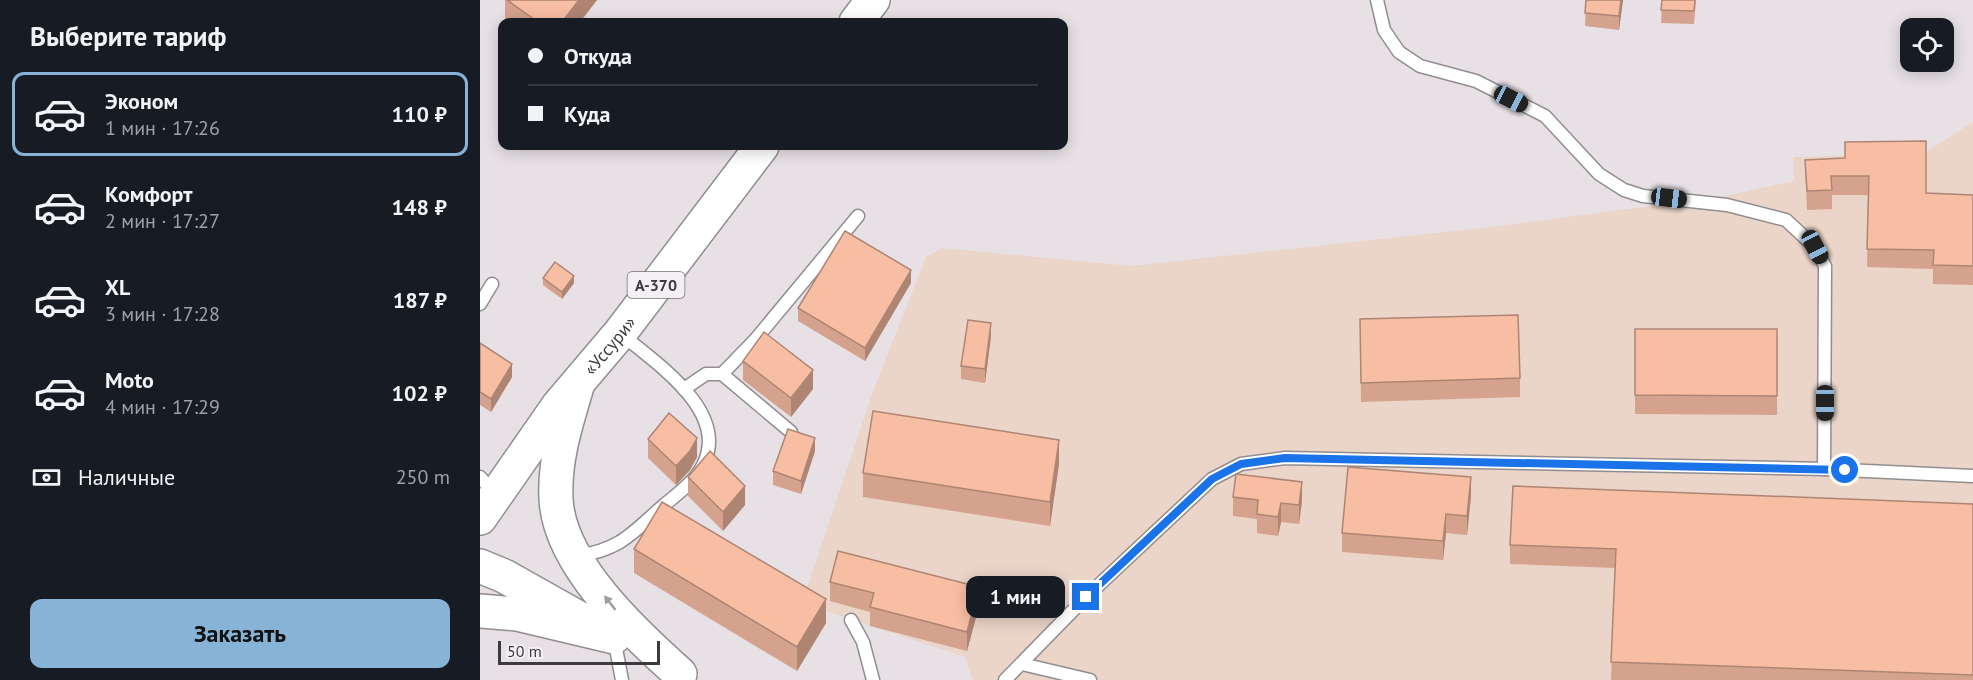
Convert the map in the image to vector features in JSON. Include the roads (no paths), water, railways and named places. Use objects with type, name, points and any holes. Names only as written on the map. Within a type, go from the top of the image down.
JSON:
[{"type":"main road","points":[[859,18],[873,0]]},
{"type":"main road","name":"«Уссури»","points":[[480,518],[568,394],[620,333],[759,150]]},
{"type":"main road","points":[[482,483],[568,394]]},
{"type":"main road","points":[[568,394],[560,443],[556,490],[561,528],[574,557],[631,630],[685,677]]},
{"type":"main road","points":[[480,566],[504,576],[685,677]]},
{"type":"main road","points":[[480,611],[517,614],[614,637]]},
{"type":"lane","points":[[1377,0],[1384,30],[1400,52],[1420,66],[1476,81],[1545,116],[1599,174],[1624,190],[1643,196],[1728,205],[1786,220],[1815,247],[1825,266],[1824,469]]},
{"type":"lane","points":[[722,374],[755,340],[858,216]]},
{"type":"lane","points":[[480,304],[492,284]]},
{"type":"lane","points":[[574,557],[600,552],[624,541],[682,490],[704,464],[708,429],[702,414],[684,389],[620,333]]},
{"type":"lane","points":[[684,389],[706,374],[722,374],[791,432]]},
{"type":"lane","points":[[1005,680],[1086,597],[1212,479],[1241,464],[1285,458],[1824,469],[1973,476]]},
{"type":"lane","points":[[851,620],[863,642],[873,680]]},
{"type":"lane","points":[[614,637],[622,680]]},
{"type":"lane","points":[[1022,664],[1090,680]]}]
